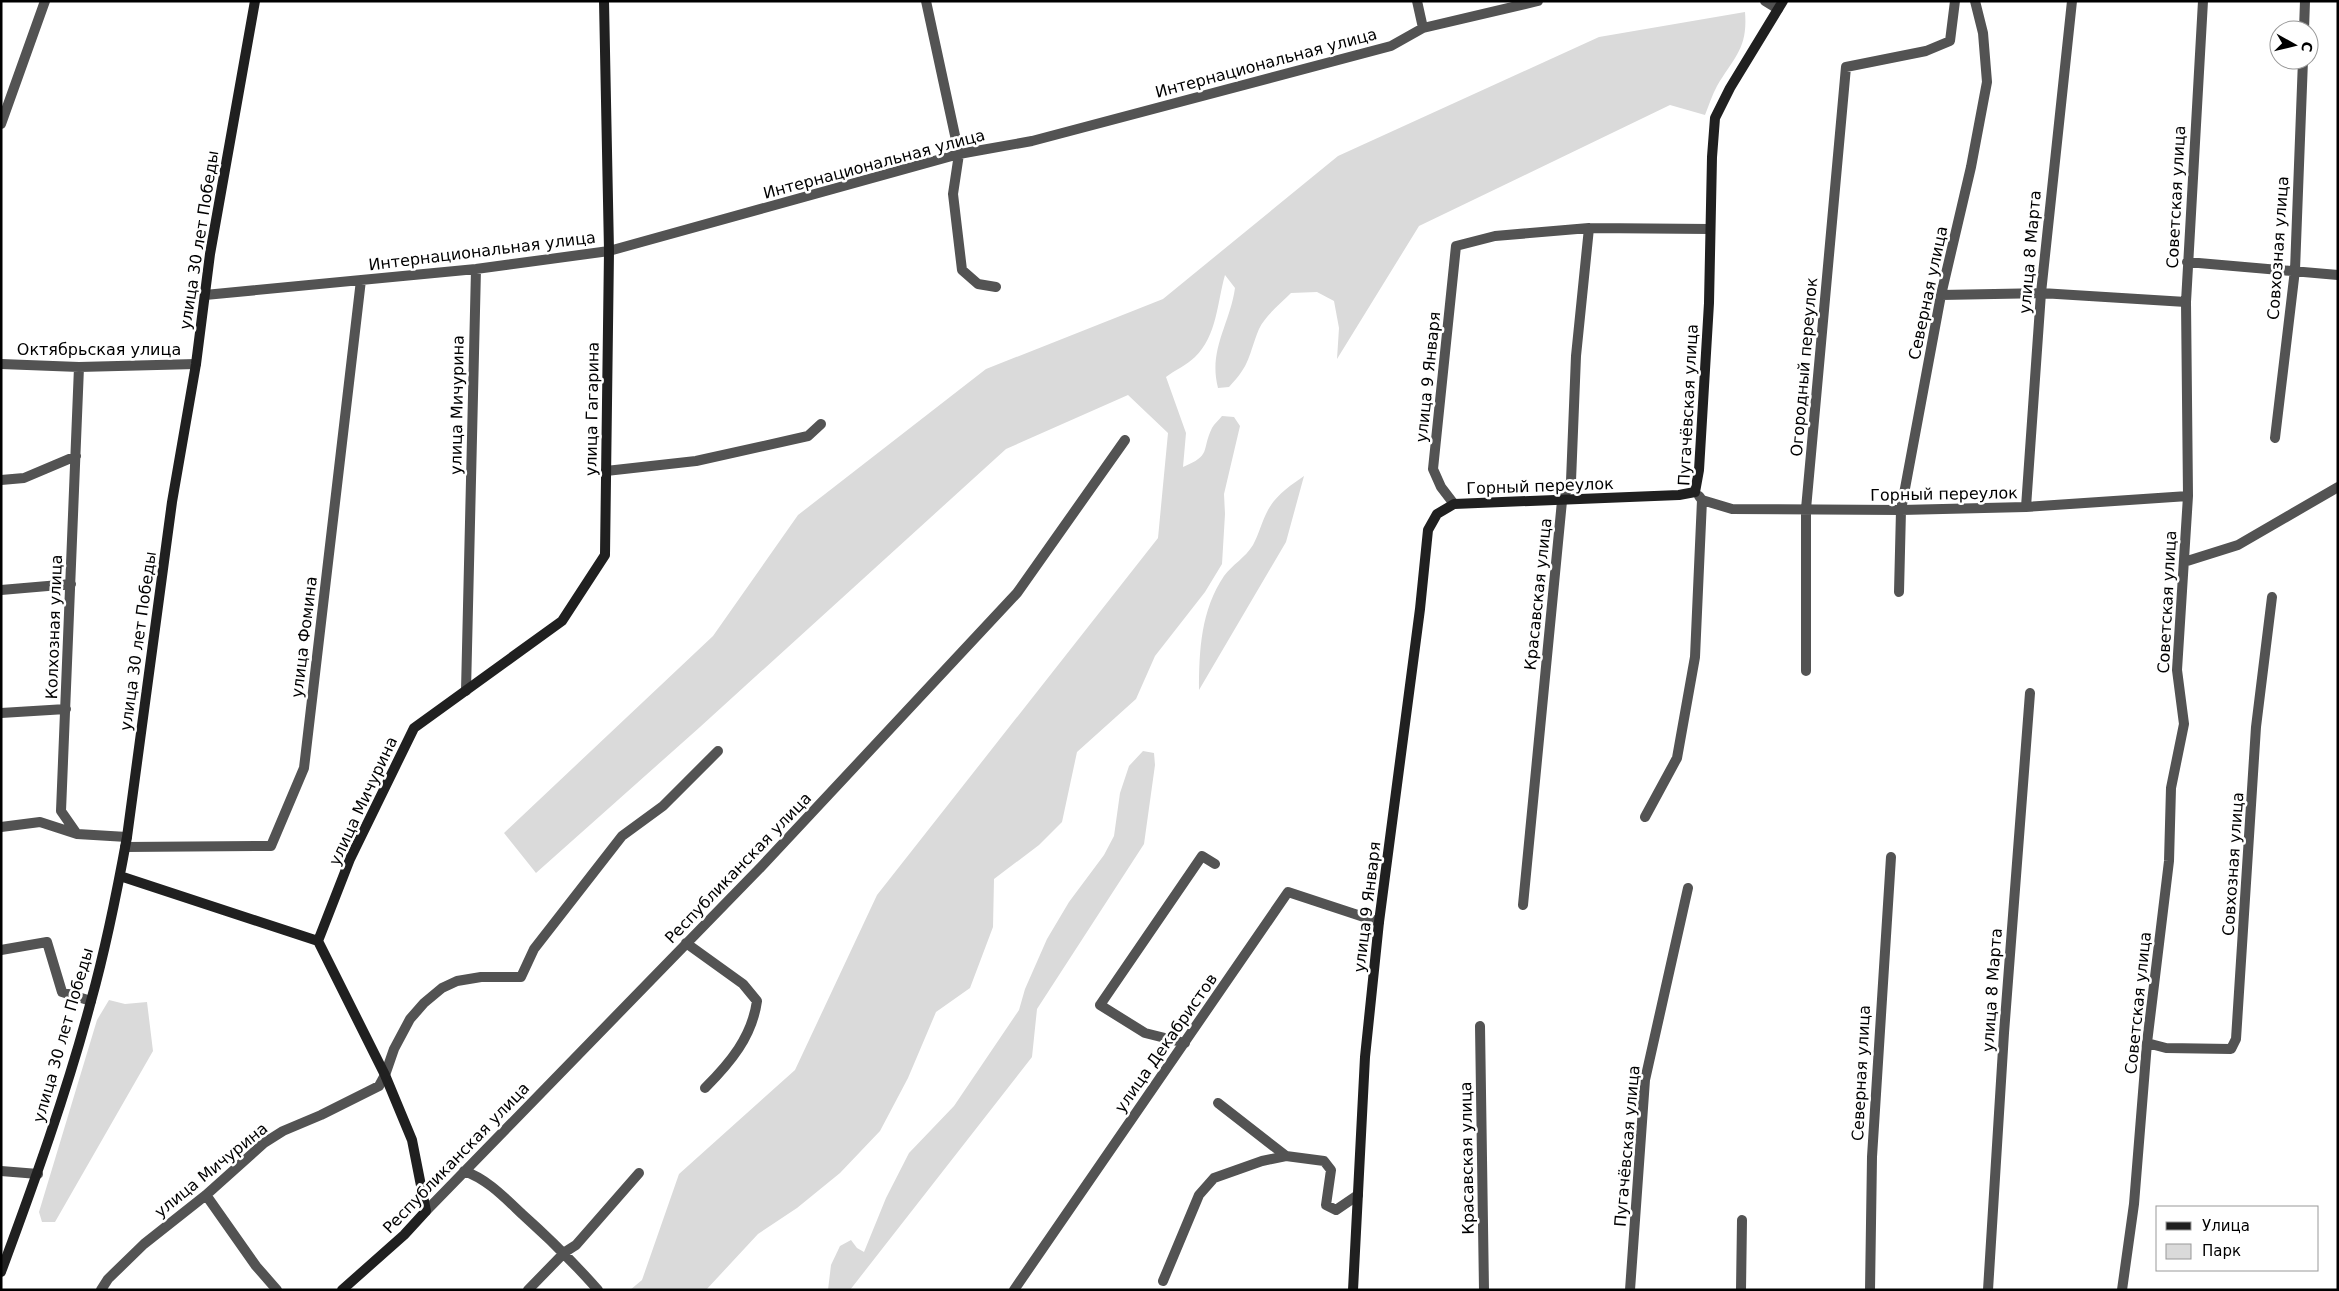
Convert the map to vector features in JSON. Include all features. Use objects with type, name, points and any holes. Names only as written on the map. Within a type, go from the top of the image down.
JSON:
[{"type":"main road","name":"улица 30 лет Победы","points":[[1,1272],[38,1174],[91,1001],[120,876],[172,502],[196,364],[210,254],[255,1]]},
{"type":"main road","name":"улица Гагарина","points":[[414,728],[562,622],[606,555],[609,251],[604,1]]},
{"type":"main road","name":"Пугачёвская улица","points":[[1695,492],[1699,470],[1709,303],[1715,118],[1730,88],[1780,5]]},
{"type":"main road","name":"Горный переулок","points":[[1428,530],[1437,514],[1454,504],[1562,501],[1679,495],[1695,492]]},
{"type":"main road","name":"улица 9 Января","points":[[1353,1290],[1365,1057],[1379,922],[1420,609],[1428,530]]},
{"type":"main road","name":"улица Мичурина","points":[[318,941],[350,859],[414,728]]},
{"type":"main road","points":[[120,876],[318,941],[385,1075],[412,1140],[426,1211]]},
{"type":"main road","name":"Республиканская улица","points":[[342,1290],[404,1235],[426,1211]]},
{"type":"street","points":[[1,124],[45,1]]},
{"type":"street","points":[[926,1],[959,154],[953,194],[962,270],[978,284],[996,287]]},
{"type":"street","points":[[1417,1],[1423,28]]},
{"type":"street","name":"Интернациональная улица","points":[[204,295],[476,269],[609,251],[959,154],[1032,141],[1391,46],[1423,28],[1538,1]]},
{"type":"street","points":[[1765,1],[1780,5]]},
{"type":"street","name":"Огородный переулок","points":[[1806,671],[1806,510],[1846,67],[1926,51],[1950,41],[1955,1]]},
{"type":"street","name":"Северная улица","points":[[1899,592],[1901,510],[1941,295],[1972,167],[1987,82],[1984,34],[1976,1]]},
{"type":"street","name":"улица 8 Марта","points":[[2026,507],[2041,293],[2072,1]]},
{"type":"street","name":"Советская улица","points":[[2122,1290],[2134,1204],[2147,1043],[2169,860],[2171,788],[2184,724],[2177,670],[2188,496],[2186,302],[2202,1]]},
{"type":"street","points":[[2304,20],[2305,1]]},
{"type":"street","name":"Совхозная улица","points":[[2275,438],[2295,270],[2303,70]]},
{"type":"street","points":[[1589,228],[1710,229]]},
{"type":"street","name":"улица 9 Января","points":[[1454,504],[1441,487],[1434,470],[1456,246],[1495,236],[1589,228]]},
{"type":"street","name":"Красавская улица","points":[[1522,905],[1562,501],[1571,481],[1576,356],[1589,228]]},
{"type":"street","points":[[2187,262],[2338,275]]},
{"type":"street","name":"улица Мичурина","points":[[466,691],[476,269]]},
{"type":"street","name":"улица Фомина","points":[[126,842],[271,846],[304,768],[360,280]]},
{"type":"street","points":[[1941,295],[2041,293],[2186,302]]},
{"type":"street","name":"Октябрьская улица","points":[[1,364],[79,367],[196,364]]},
{"type":"street","name":"Колхозная улица","points":[[77,834],[61,811],[79,367]]},
{"type":"street","points":[[606,470],[696,461],[808,436],[821,424]]},
{"type":"street","name":"Республиканская улица","points":[[426,1211],[878,744],[1018,593],[1125,440]]},
{"type":"street","points":[[1,480],[24,478],[76,456]]},
{"type":"street","points":[[2184,562],[2238,545],[2338,487]]},
{"type":"street","name":"Пугачёвская улица","points":[[1645,817],[1677,758],[1695,657],[1702,500],[1695,492]]},
{"type":"street","name":"Горный переулок","points":[[1702,500],[1732,510],[1901,510],[2026,507],[2188,496]]},
{"type":"street","points":[[1,590],[71,584]]},
{"type":"street","name":"Совхозная улица","points":[[2147,1043],[2166,1048],[2231,1049],[2236,1039],[2256,727],[2272,597]]},
{"type":"street","name":"улица 8 Марта","points":[[1988,1290],[2005,1023],[2030,693]]},
{"type":"street","points":[[1,713],[66,709]]},
{"type":"street","points":[[385,1075],[402,1032],[424,1003],[442,988],[457,981],[481,977],[521,977],[534,949],[622,836],[663,806],[718,751]]},
{"type":"street","points":[[1,827],[40,822],[77,834],[126,842]]},
{"type":"street","points":[[1184,1043],[1145,1033],[1100,1005],[1202,856],[1215,864]]},
{"type":"street","name":"Северная улица","points":[[1870,1290],[1872,1157],[1891,857]]},
{"type":"street","name":"Пугачёвская улица","points":[[1630,1290],[1645,1080],[1688,888]]},
{"type":"street","name":"улица Декабристов","points":[[1014,1290],[1288,892],[1379,922]]},
{"type":"street","points":[[1,950],[47,942],[62,992],[91,1001]]},
{"type":"street","points":[[686,943],[743,984],[757,1001],[752,1024],[743,1044],[724,1070],[705,1088]]},
{"type":"street","name":"Красавская улица","points":[[1480,1026],[1484,1290]]},
{"type":"street","name":"улица Мичурина","points":[[100,1290],[108,1279],[144,1244],[206,1195],[264,1143],[283,1131],[321,1115],[379,1086],[385,1075]]},
{"type":"street","points":[[1218,1103],[1286,1156]]},
{"type":"street","points":[[1163,1281],[1199,1195],[1214,1178],[1262,1160],[1286,1156],[1324,1161],[1331,1170],[1326,1205],[1336,1210],[1358,1195]]},
{"type":"street","points":[[1,1171],[38,1174]]},
{"type":"street","points":[[464,1172],[475,1175],[492,1186],[564,1252],[598,1290]]},
{"type":"street","points":[[528,1290],[564,1252],[576,1245],[639,1173]]},
{"type":"street","points":[[206,1195],[256,1266],[277,1290]]},
{"type":"street","points":[[1741,1290],[1742,1220]]},
{"type":"green space","points":[[1745,12],[1744,35],[1739,52],[1715,89],[1705,115],[1670,105],[1419,226],[1337,359],[1339,328],[1334,301],[1317,292],[1291,293],[1265,319],[1259,329],[1248,360],[1236,379],[1229,387],[1218,388],[1216,361],[1218,349],[1235,288],[1225,275],[1215,319],[1208,339],[1192,360],[1166,377],[1186,433],[1183,467],[1202,455],[1212,428],[1222,416],[1234,417],[1240,426],[1224,494],[1225,514],[1222,564],[1205,592],[1155,656],[1136,699],[1077,752],[1062,822],[1039,845],[994,879],[993,927],[970,988],[936,1012],[908,1078],[880,1131],[840,1173],[797,1208],[758,1234],[706,1290],[630,1290],[642,1280],[679,1174],[795,1070],[877,895],[1158,538],[1168,433],[1128,395],[1006,449],[536,873],[504,833],[713,636],[798,515],[986,369],[1163,299],[1338,156],[1599,37]]},
{"type":"green space","points":[[1304,476],[1286,542],[1199,690],[1203,631],[1210,603],[1216,589],[1224,576],[1253,545],[1271,505],[1284,491]]},
{"type":"green space","points":[[1143,751],[1154,753],[1155,765],[1144,844],[1037,1009],[1032,1057],[850,1290],[828,1290],[831,1265],[840,1246],[851,1240],[857,1248],[864,1252],[886,1198],[909,1153],[954,1106],[1019,1010],[1025,989],[1047,939],[1069,902],[1104,855],[1114,836],[1120,793],[1129,766]]},
{"type":"green space","points":[[109,1000],[125,1004],[147,1002],[153,1051],[55,1222],[42,1222],[39,1212],[97,1020]]}]
